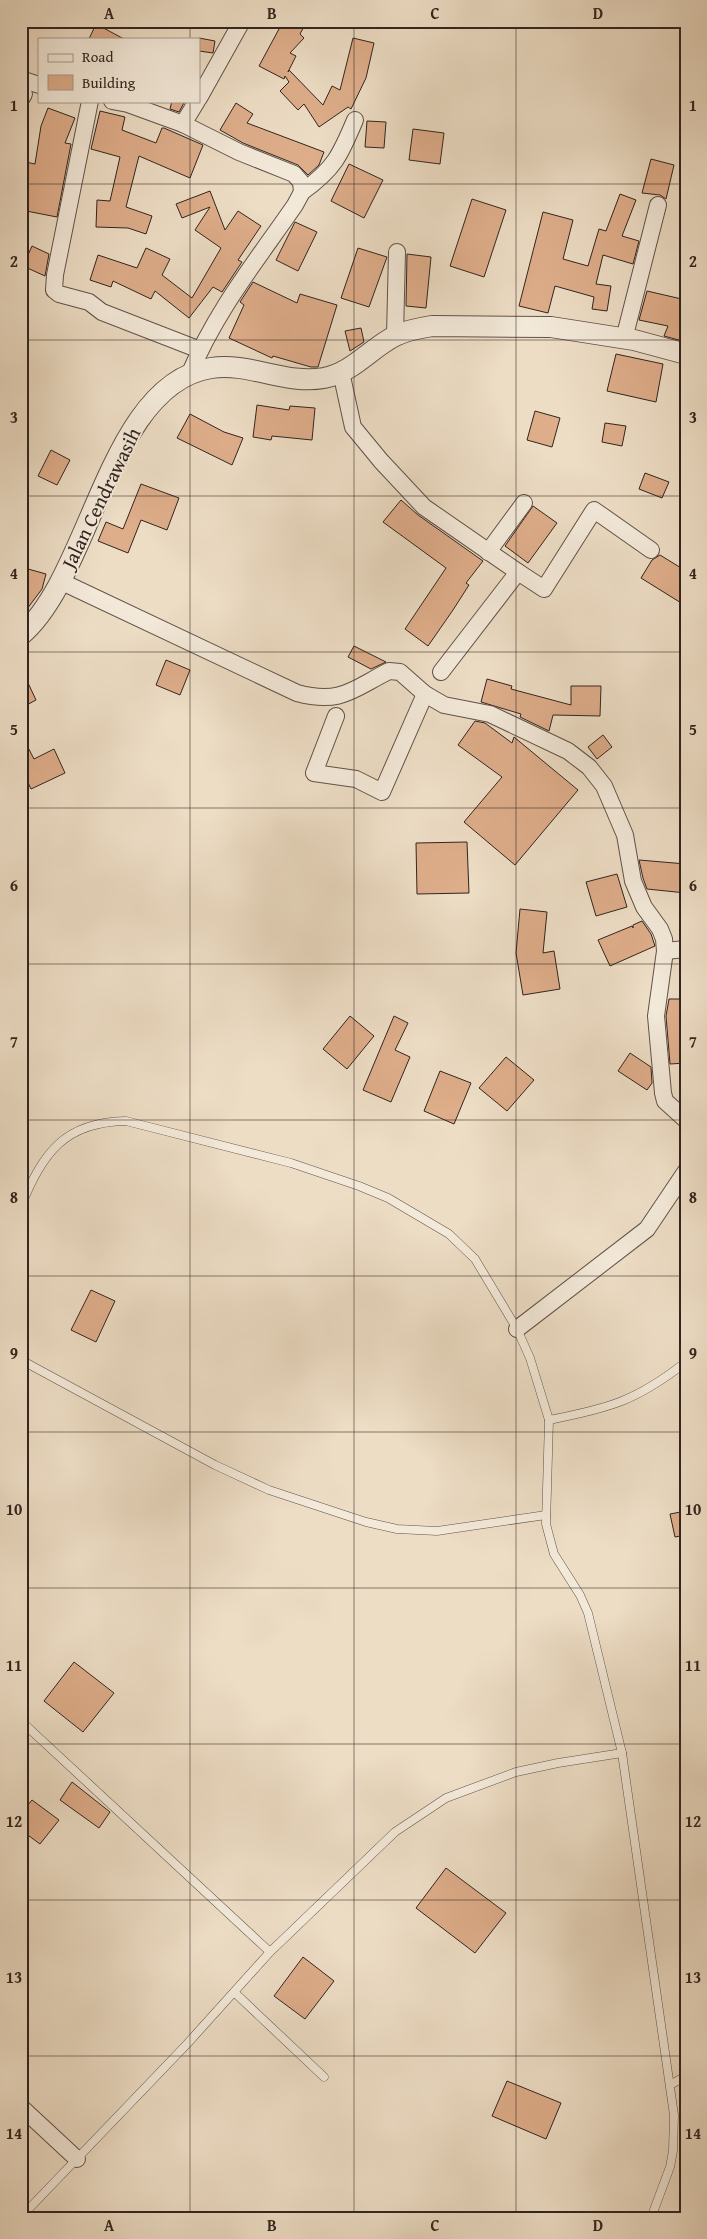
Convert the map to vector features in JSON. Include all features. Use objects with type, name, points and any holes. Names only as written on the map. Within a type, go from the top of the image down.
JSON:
[{"type":"street","points":[[200,96],[242,21]]},
{"type":"street","points":[[22,91],[38,85]]},
{"type":"street","points":[[90,102],[55,275],[54,290],[58,294],[88,302],[102,312],[200,350]]},
{"type":"street","points":[[117,102],[183,124],[222,144],[294,174],[302,182],[302,192]]},
{"type":"street","points":[[183,124],[196,102]]},
{"type":"street","points":[[189,375],[223,307],[295,205],[302,192],[323,176],[342,152],[355,120]]},
{"type":"street","points":[[624,339],[658,205]]},
{"type":"street","points":[[395,336],[398,252]]},
{"type":"street","name":"Jalan Cendrawasih","points":[[24,630],[41,613],[60,581],[128,435],[165,390],[189,375],[211,368],[236,367],[308,380],[325,378],[341,372],[395,336],[414,329],[432,326],[515,326],[568,330],[624,339],[686,354]]},
{"type":"street","points":[[341,372],[353,427],[381,461],[424,507],[544,589],[594,510],[651,550]]},
{"type":"street","points":[[488,552],[524,503]]},
{"type":"street","points":[[441,672],[518,572]]},
{"type":"street","points":[[60,581],[297,693],[316,697],[335,698],[345,696],[390,671],[396,671],[425,694],[444,704],[490,714],[568,751],[589,767],[604,786],[617,814],[625,835],[633,881],[644,907],[660,929],[664,939],[665,951],[656,1016],[663,1093],[665,1101],[686,1120]]},
{"type":"street","points":[[336,716],[314,773],[356,779],[382,792],[425,694]]},
{"type":"street","points":[[665,951],[686,949]]},
{"type":"street","points":[[518,1329],[648,1229],[686,1171]]},
{"type":"street","points":[[21,2107],[77,2159]]},
{"type":"lane","points":[[21,1206],[44,1159],[68,1136],[108,1121],[126,1121],[147,1125],[291,1163],[388,1198],[449,1234],[475,1260],[518,1329],[530,1358],[549,1420],[546,1515],[554,1554],[580,1595],[588,1613],[622,1753],[674,2115],[673,2151],[670,2167],[651,2218]]},
{"type":"lane","points":[[21,1360],[215,1465],[270,1490],[366,1522],[397,1529],[437,1531],[546,1515]]},
{"type":"lane","points":[[549,1420],[598,1411],[619,1404],[642,1394],[686,1362]]},
{"type":"lane","points":[[21,1721],[270,1952]]},
{"type":"lane","points":[[21,2217],[270,1952],[395,1832],[446,1798],[516,1772],[622,1753]]},
{"type":"lane","points":[[234,1992],[324,2077]]},
{"type":"lane","points":[[670,2085],[686,2076]]},
{"type":"building","points":[[270,21],[307,21],[300,34],[304,38],[290,53],[296,56],[289,70],[323,105],[332,86],[340,90],[353,38],[374,43],[366,78],[351,109],[348,107],[319,127],[304,104],[298,110],[280,91],[289,82],[285,76],[284,79],[259,66],[279,29]]},
{"type":"building","points":[[96,24],[122,38],[89,38]]},
{"type":"building","points":[[200,38],[215,41],[213,53],[200,51]]},
{"type":"building","points":[[172,102],[184,102],[179,112],[170,109]]},
{"type":"building","points":[[236,103],[253,114],[247,123],[324,152],[319,165],[308,175],[298,165],[243,143],[220,130]]},
{"type":"building","points":[[48,108],[75,118],[65,143],[71,144],[57,217],[21,210],[26,176],[21,175],[21,161],[35,164],[41,126]]},
{"type":"building","points":[[100,111],[125,117],[122,130],[156,143],[162,128],[164,128],[203,145],[190,178],[139,156],[126,207],[152,216],[146,234],[128,228],[96,227],[97,200],[110,201],[120,157],[91,149]]},
{"type":"building","points":[[367,121],[386,122],[384,148],[365,147]]},
{"type":"building","points":[[413,129],[444,133],[440,164],[409,160]]},
{"type":"building","points":[[651,159],[674,165],[666,199],[660,195],[642,193]]},
{"type":"building","points":[[349,164],[383,180],[364,218],[331,201]]},
{"type":"building","points":[[210,191],[225,230],[238,211],[261,226],[238,260],[242,262],[222,292],[213,287],[189,318],[155,291],[151,299],[113,281],[111,287],[90,280],[98,255],[137,268],[146,248],[170,259],[162,275],[192,298],[221,248],[195,230],[210,207],[182,218],[176,204]]},
{"type":"building","points":[[620,194],[636,200],[622,236],[639,241],[633,264],[603,255],[596,284],[611,286],[607,311],[592,309],[594,297],[555,286],[548,313],[519,306],[543,212],[573,220],[563,259],[588,266],[599,229],[606,231]]},
{"type":"building","points":[[472,199],[506,210],[484,277],[450,266]]},
{"type":"building","points":[[295,222],[317,232],[298,271],[276,260]]},
{"type":"building","points":[[32,246],[49,254],[45,276],[23,266]]},
{"type":"building","points":[[358,248],[387,257],[369,307],[341,298]]},
{"type":"building","points":[[407,254],[431,257],[426,308],[406,306]]},
{"type":"building","points":[[253,282],[297,303],[300,294],[337,305],[318,367],[311,367],[273,356],[272,358],[229,338],[244,305],[240,302]]},
{"type":"building","points":[[647,291],[686,300],[686,342],[664,336],[668,326],[639,320]]},
{"type":"building","points":[[361,328],[364,342],[350,351],[345,331]]},
{"type":"building","points":[[616,354],[663,364],[656,402],[607,391]]},
{"type":"building","points":[[257,405],[289,410],[290,406],[315,408],[312,440],[272,436],[271,440],[253,437]]},
{"type":"building","points":[[535,411],[560,418],[552,447],[527,440]]},
{"type":"building","points":[[190,414],[224,432],[243,438],[232,465],[177,438]]},
{"type":"building","points":[[605,423],[626,426],[622,446],[602,442]]},
{"type":"building","points":[[51,450],[70,460],[57,485],[38,476]]},
{"type":"building","points":[[645,473],[669,482],[662,498],[639,489]]},
{"type":"building","points":[[141,484],[179,498],[167,530],[141,520],[128,553],[98,541],[106,522],[123,529]]},
{"type":"building","points":[[401,500],[418,515],[483,561],[466,583],[469,585],[428,646],[405,629],[446,568],[383,522]]},
{"type":"building","points":[[533,506],[557,523],[528,563],[505,546]]},
{"type":"building","points":[[660,555],[686,571],[686,606],[641,578],[652,560]]},
{"type":"building","points":[[21,567],[46,574],[42,589],[24,613],[21,612]]},
{"type":"building","points":[[354,646],[386,662],[371,669],[348,657]]},
{"type":"building","points":[[166,660],[190,670],[180,695],[156,685]]},
{"type":"building","points":[[21,668],[36,700],[21,708]]},
{"type":"building","points":[[487,679],[512,686],[511,689],[571,705],[571,686],[601,686],[600,716],[553,715],[549,731],[520,717],[521,714],[481,702]]},
{"type":"building","points":[[475,721],[485,723],[512,743],[514,737],[578,790],[515,865],[464,822],[502,777],[458,745]]},
{"type":"building","points":[[21,734],[34,759],[54,749],[65,773],[31,789],[21,768]]},
{"type":"building","points":[[603,735],[612,747],[597,759],[588,747]]},
{"type":"building","points":[[467,842],[469,893],[417,894],[416,843]]},
{"type":"building","points":[[639,860],[686,864],[686,893],[647,889]]},
{"type":"building","points":[[617,874],[627,907],[596,916],[586,882]]},
{"type":"building","points":[[520,909],[547,912],[543,953],[554,951],[560,989],[523,995],[516,953]]},
{"type":"building","points":[[642,921],[651,934],[655,946],[610,966],[598,940],[632,926],[633,928],[633,925]]},
{"type":"building","points":[[669,999],[686,999],[686,1063],[670,1064],[666,1016]]},
{"type":"building","points":[[350,1016],[374,1036],[347,1069],[323,1049]]},
{"type":"building","points":[[394,1016],[408,1023],[395,1050],[410,1057],[391,1102],[363,1090]]},
{"type":"building","points":[[630,1053],[651,1067],[652,1083],[647,1090],[618,1071]]},
{"type":"building","points":[[506,1057],[534,1080],[507,1111],[479,1088]]},
{"type":"building","points":[[440,1071],[471,1083],[454,1124],[424,1111]]},
{"type":"building","points":[[91,1290],[115,1301],[96,1342],[71,1330]]},
{"type":"building","points":[[686,1511],[686,1535],[675,1537],[670,1514]]},
{"type":"building","points":[[74,1662],[114,1693],[83,1732],[44,1701]]},
{"type":"building","points":[[72,1782],[110,1812],[99,1828],[60,1800]]},
{"type":"building","points":[[32,1800],[59,1820],[40,1844],[21,1830],[21,1813]]},
{"type":"building","points":[[446,1868],[506,1913],[475,1953],[416,1908]]},
{"type":"building","points":[[303,1957],[334,1981],[305,2019],[274,1996]]},
{"type":"building","points":[[507,2081],[561,2103],[546,2139],[492,2116]]}]
